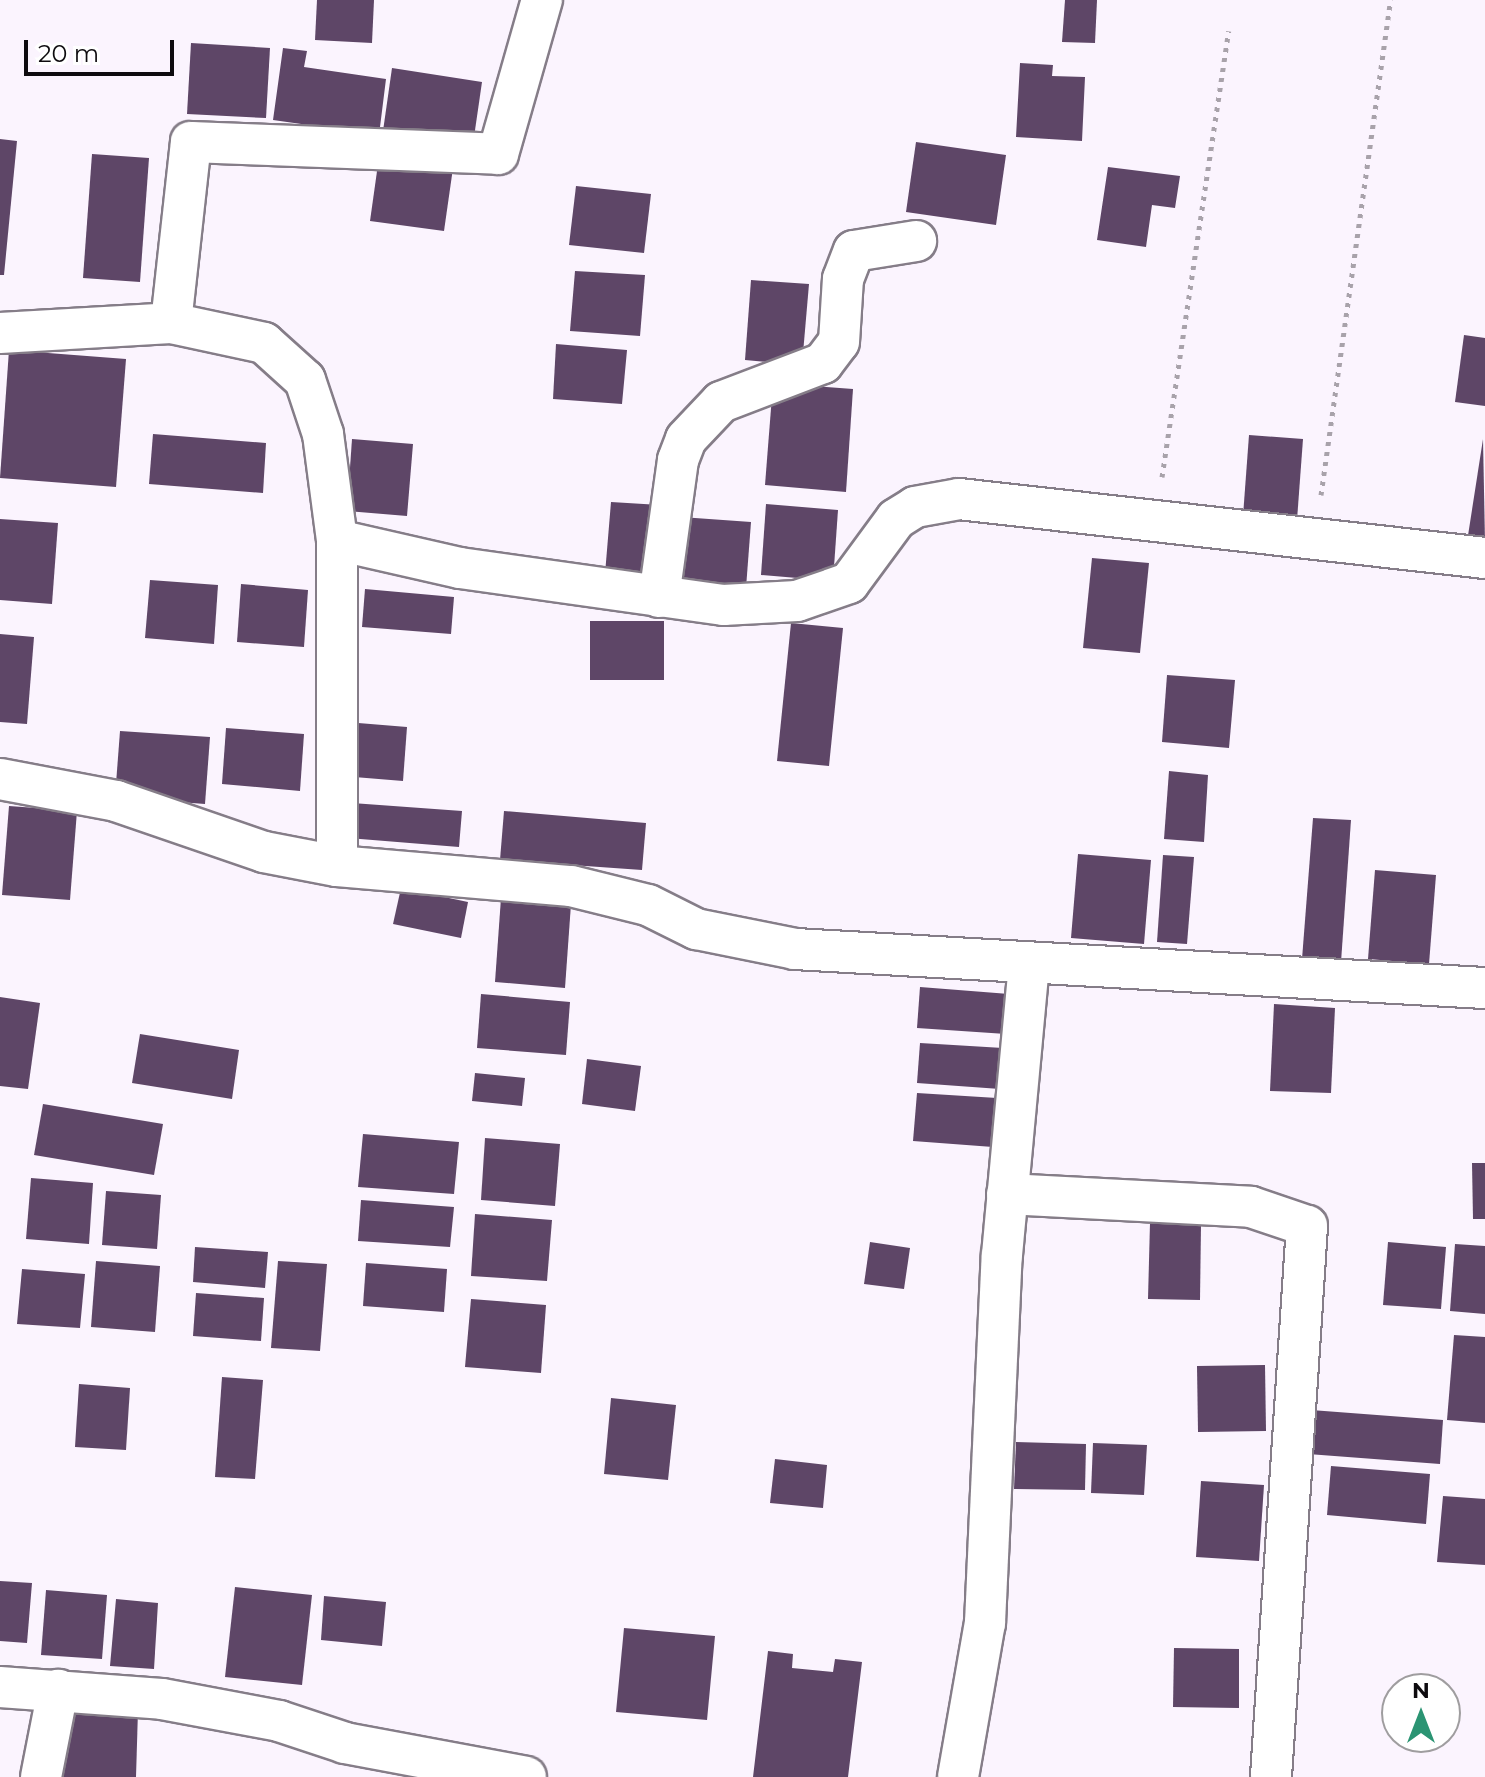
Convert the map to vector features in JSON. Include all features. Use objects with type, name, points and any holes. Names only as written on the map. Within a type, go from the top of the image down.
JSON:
[{"type":"street","points":[[171,323],[191,142],[498,154],[542,0]]},
{"type":"street","points":[[659,597],[678,460],[686,439],[721,402],[823,363],[839,342],[843,279],[854,251],[916,241]]},
{"type":"street","points":[[0,333],[171,323],[264,343],[305,380],[323,434],[337,540],[337,866]]},
{"type":"street","points":[[337,540],[460,568],[723,605],[797,601],[849,583],[896,519],[915,507],[959,499],[1485,558]]},
{"type":"street","points":[[0,779],[116,801],[264,852],[337,866],[571,886],[648,905],[696,929],[795,949],[1485,988]]},
{"type":"street","points":[[958,1777],[985,1623],[1007,1194],[1029,964]]},
{"type":"street","points":[[1007,1194],[1251,1207],[1307,1226],[1271,1777]]},
{"type":"street","points":[[0,1687],[162,1699],[264,1718],[341,1760],[526,1777]]},
{"type":"street","points":[[41,1777],[58,1690]]},
{"type":"path","points":[[1314,539],[1391,0]]},
{"type":"path","points":[[1155,522],[1229,31]]},
{"type":"building","points":[[317,0],[374,0],[372,43],[315,40]]},
{"type":"building","points":[[1065,0],[1097,0],[1095,43],[1062,42]]},
{"type":"building","points":[[191,43],[270,48],[266,118],[187,114]]},
{"type":"building","points":[[283,48],[307,51],[304,67],[386,79],[379,135],[273,120]]},
{"type":"building","points":[[1020,63],[1053,65],[1052,76],[1085,77],[1082,141],[1016,137]]},
{"type":"building","points":[[392,68],[482,82],[473,144],[383,131]]},
{"type":"building","points":[[0,139],[17,141],[4,275],[0,275]]},
{"type":"building","points":[[916,142],[1006,155],[996,225],[906,212]]},
{"type":"building","points":[[92,154],[149,158],[140,282],[83,278]]},
{"type":"building","points":[[379,157],[453,168],[444,231],[370,221]]},
{"type":"building","points":[[1108,167],[1180,176],[1175,208],[1152,205],[1146,247],[1097,240]]},
{"type":"building","points":[[576,186],[651,194],[644,253],[569,245]]},
{"type":"building","points":[[575,271],[645,275],[640,336],[570,331]]},
{"type":"building","points":[[751,280],[809,284],[802,365],[745,360]]},
{"type":"building","points":[[1464,335],[1485,338],[1485,406],[1455,402]]},
{"type":"building","points":[[556,344],[627,350],[622,404],[553,399]]},
{"type":"building","points":[[9,350],[126,359],[116,487],[0,478]]},
{"type":"building","points":[[773,383],[853,389],[846,492],[765,485]]},
{"type":"building","points":[[153,434],[266,443],[263,493],[149,484]]},
{"type":"building","points":[[1249,435],[1303,439],[1297,520],[1243,516]]},
{"type":"building","points":[[352,439],[413,444],[407,516],[347,511]]},
{"type":"building","points":[[1483,439],[1485,542],[1467,542]]},
{"type":"building","points":[[611,502],[660,505],[654,578],[605,574]]},
{"type":"building","points":[[766,504],[838,510],[833,581],[761,575]]},
{"type":"building","points":[[681,517],[751,522],[746,588],[676,583]]},
{"type":"building","points":[[0,519],[58,523],[52,604],[0,600]]},
{"type":"building","points":[[1092,558],[1149,563],[1140,653],[1083,648]]},
{"type":"building","points":[[150,580],[218,585],[214,644],[145,638]]},
{"type":"building","points":[[241,584],[308,590],[304,647],[237,642]]},
{"type":"building","points":[[365,589],[454,597],[451,634],[362,627]]},
{"type":"building","points":[[590,621],[664,621],[664,680],[590,680]]},
{"type":"building","points":[[791,623],[843,628],[829,766],[777,761]]},
{"type":"building","points":[[0,634],[34,637],[27,724],[0,722]]},
{"type":"building","points":[[1167,675],[1235,680],[1229,748],[1162,742]]},
{"type":"building","points":[[346,722],[407,727],[403,781],[342,776]]},
{"type":"building","points":[[226,728],[304,734],[300,791],[222,784]]},
{"type":"building","points":[[120,731],[210,737],[205,804],[115,797]]},
{"type":"building","points":[[1169,771],[1208,775],[1204,842],[1164,839]]},
{"type":"building","points":[[352,803],[462,811],[459,847],[348,838]]},
{"type":"building","points":[[9,806],[77,811],[70,900],[2,895]]},
{"type":"building","points":[[504,811],[646,823],[642,870],[500,860]]},
{"type":"building","points":[[1313,818],[1351,820],[1341,962],[1302,959]]},
{"type":"building","points":[[1078,854],[1151,860],[1144,944],[1071,938]]},
{"type":"building","points":[[1163,855],[1194,857],[1187,944],[1157,942]]},
{"type":"building","points":[[1375,870],[1436,875],[1429,964],[1368,959]]},
{"type":"building","points":[[401,888],[468,902],[461,938],[393,924]]},
{"type":"building","points":[[501,898],[571,904],[565,988],[495,982]]},
{"type":"building","points":[[920,987],[1009,994],[1006,1034],[917,1028]]},
{"type":"building","points":[[481,994],[570,1002],[566,1055],[477,1048]]},
{"type":"building","points":[[0,997],[40,1003],[28,1089],[0,1086]]},
{"type":"building","points":[[1274,1004],[1335,1008],[1331,1093],[1270,1091]]},
{"type":"building","points":[[140,1034],[239,1050],[232,1099],[132,1083]]},
{"type":"building","points":[[920,1043],[1003,1048],[1000,1089],[917,1083]]},
{"type":"building","points":[[587,1059],[641,1066],[635,1111],[582,1104]]},
{"type":"building","points":[[475,1073],[525,1078],[522,1106],[472,1101]]},
{"type":"building","points":[[917,1093],[997,1098],[993,1147],[913,1141]]},
{"type":"building","points":[[43,1104],[163,1124],[154,1175],[34,1155]]},
{"type":"building","points":[[363,1134],[459,1142],[454,1194],[358,1187]]},
{"type":"building","points":[[485,1138],[560,1144],[555,1206],[481,1200]]},
{"type":"building","points":[[1472,1163],[1485,1163],[1485,1219],[1473,1219]]},
{"type":"building","points":[[31,1178],[93,1183],[89,1244],[26,1239]]},
{"type":"building","points":[[106,1191],[161,1195],[157,1249],[102,1245]]},
{"type":"building","points":[[361,1200],[454,1207],[450,1247],[358,1241]]},
{"type":"building","points":[[475,1214],[552,1220],[547,1281],[471,1276]]},
{"type":"building","points":[[1150,1223],[1201,1225],[1200,1300],[1148,1299]]},
{"type":"building","points":[[870,1242],[910,1248],[904,1289],[864,1284]]},
{"type":"building","points":[[1388,1242],[1446,1247],[1441,1309],[1383,1305]]},
{"type":"building","points":[[1455,1244],[1485,1246],[1485,1314],[1450,1311]]},
{"type":"building","points":[[195,1247],[268,1252],[265,1288],[193,1282]]},
{"type":"building","points":[[96,1261],[160,1266],[155,1332],[91,1327]]},
{"type":"building","points":[[278,1261],[327,1264],[320,1351],[271,1348]]},
{"type":"building","points":[[366,1263],[447,1269],[444,1312],[363,1306]]},
{"type":"building","points":[[22,1269],[85,1274],[80,1328],[17,1324]]},
{"type":"building","points":[[196,1293],[264,1298],[261,1341],[193,1336]]},
{"type":"building","points":[[471,1299],[546,1305],[541,1373],[465,1367]]},
{"type":"building","points":[[1454,1335],[1485,1337],[1485,1423],[1447,1420]]},
{"type":"building","points":[[1265,1365],[1266,1431],[1198,1432],[1197,1366]]},
{"type":"building","points":[[222,1377],[263,1380],[255,1479],[215,1477]]},
{"type":"building","points":[[79,1384],[130,1388],[126,1450],[75,1447]]},
{"type":"building","points":[[611,1398],[676,1405],[668,1480],[604,1474]]},
{"type":"building","points":[[1311,1410],[1443,1420],[1440,1464],[1308,1454]]},
{"type":"building","points":[[1016,1442],[1086,1444],[1085,1490],[1014,1489]]},
{"type":"building","points":[[1093,1443],[1147,1445],[1144,1495],[1091,1493]]},
{"type":"building","points":[[775,1459],[827,1465],[823,1508],[770,1503]]},
{"type":"building","points":[[1331,1466],[1430,1474],[1426,1524],[1327,1515]]},
{"type":"building","points":[[1201,1481],[1264,1485],[1259,1561],[1196,1557]]},
{"type":"building","points":[[1443,1496],[1485,1499],[1485,1565],[1437,1562]]},
{"type":"building","points":[[0,1581],[32,1583],[27,1643],[0,1641]]},
{"type":"building","points":[[235,1587],[312,1595],[302,1685],[225,1677]]},
{"type":"building","points":[[46,1590],[107,1595],[102,1659],[41,1655]]},
{"type":"building","points":[[324,1596],[386,1602],[382,1646],[321,1640]]},
{"type":"building","points":[[116,1599],[158,1603],[154,1669],[110,1666]]},
{"type":"building","points":[[624,1628],[715,1636],[707,1720],[616,1712]]},
{"type":"building","points":[[1174,1648],[1239,1649],[1239,1708],[1173,1707]]},
{"type":"building","points":[[768,1651],[793,1654],[792,1668],[833,1672],[835,1659],[862,1662],[848,1777],[753,1777]]},
{"type":"building","points":[[58,1707],[138,1710],[136,1777],[55,1777]]}]
